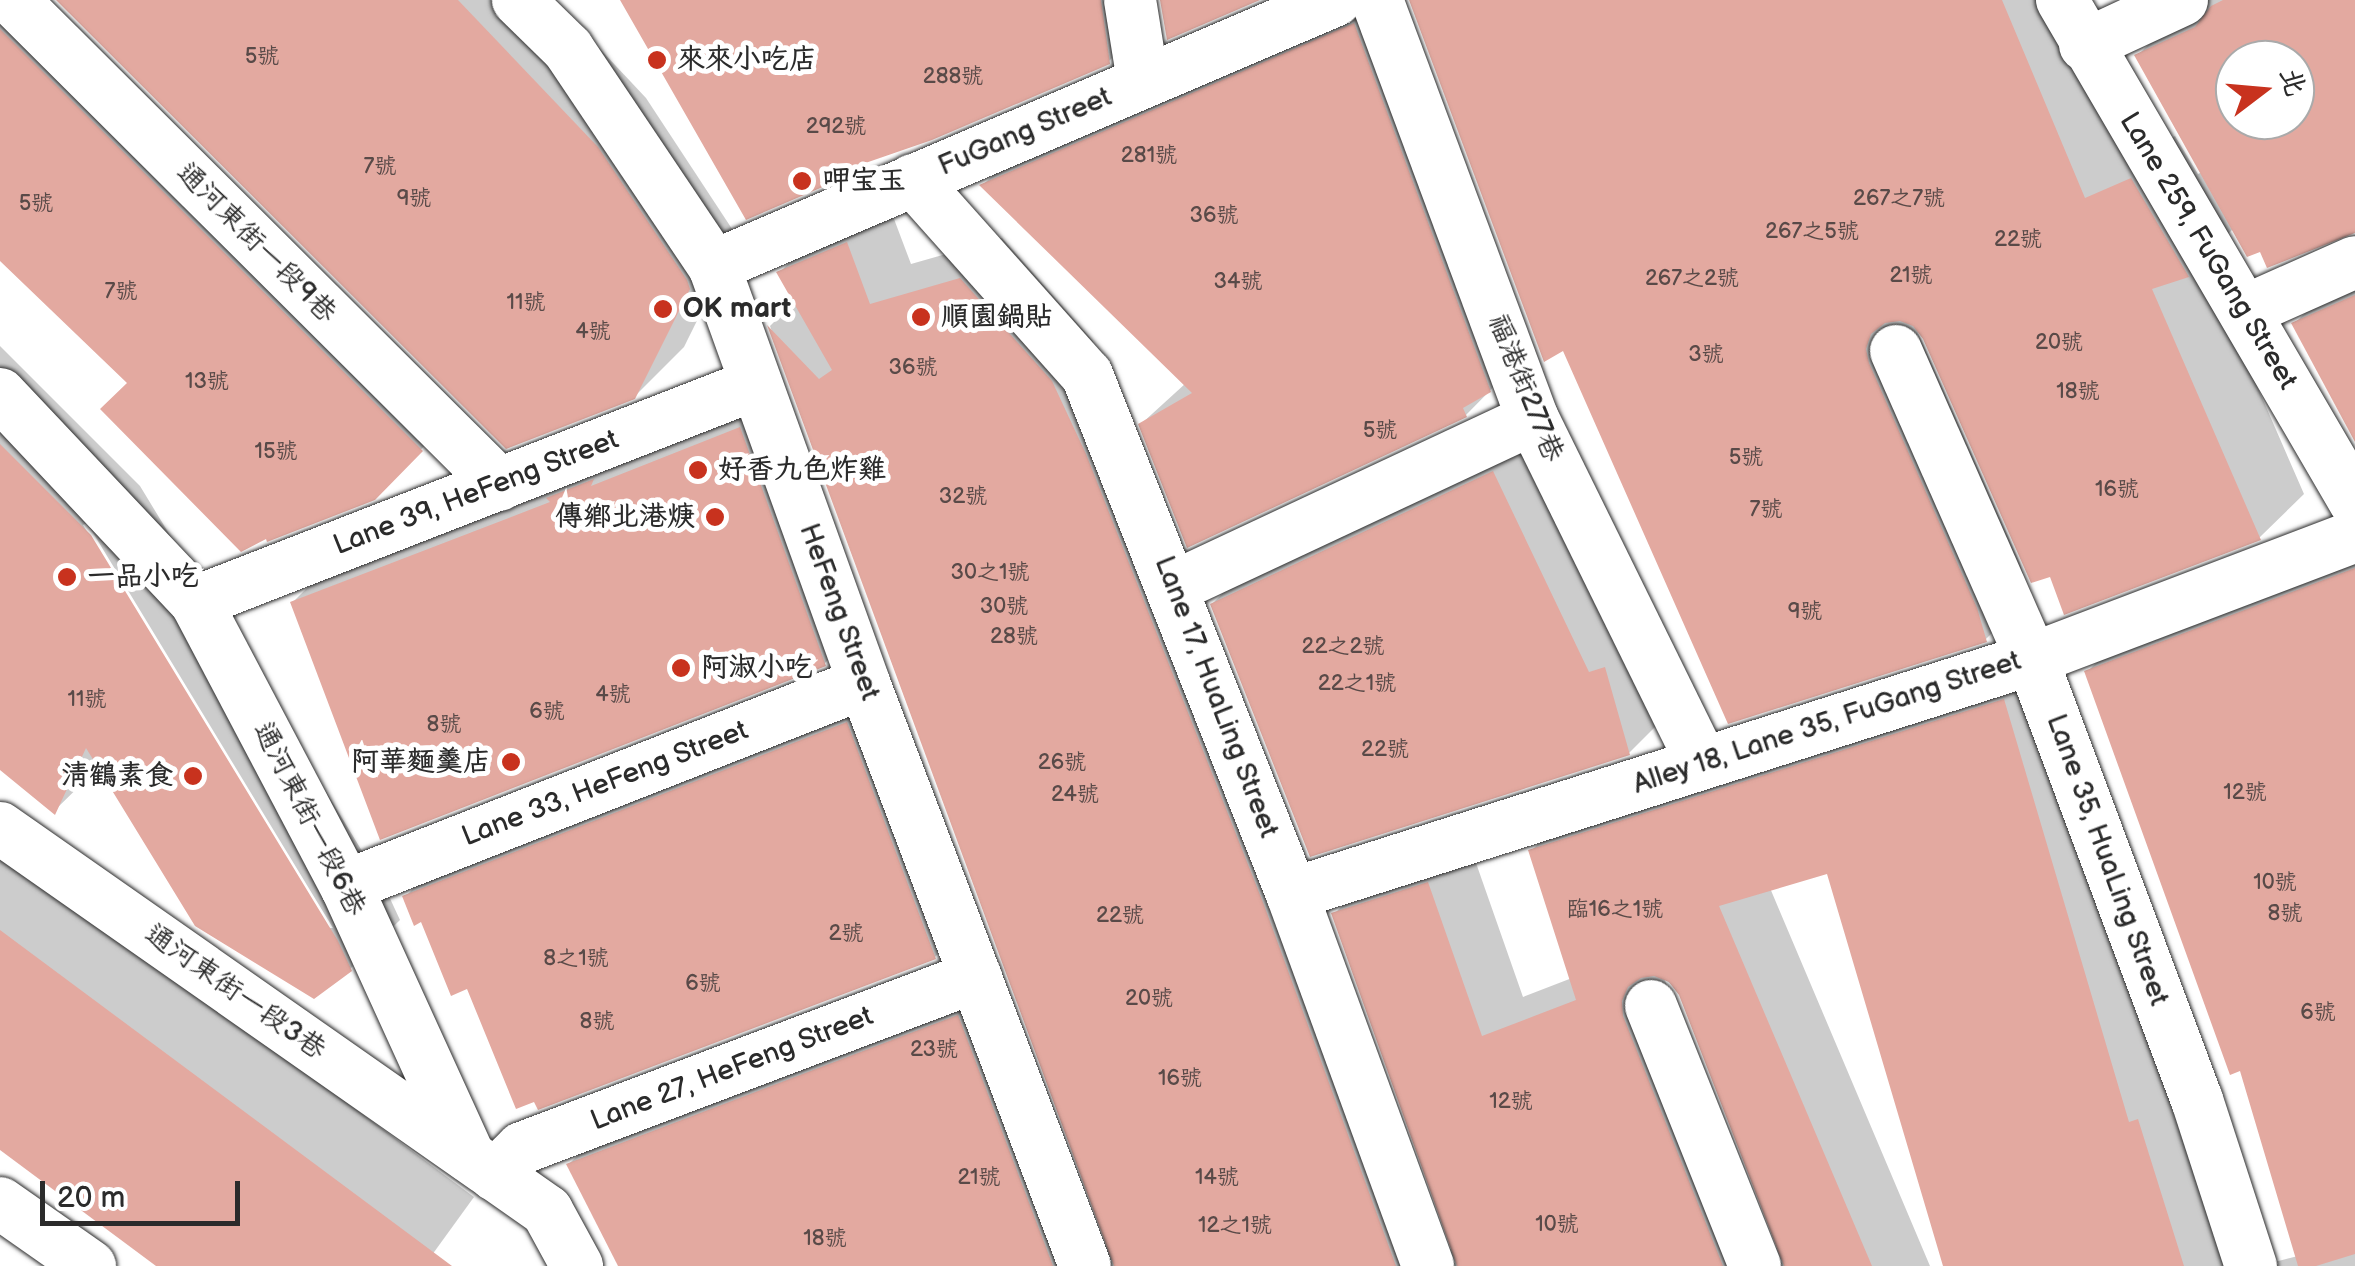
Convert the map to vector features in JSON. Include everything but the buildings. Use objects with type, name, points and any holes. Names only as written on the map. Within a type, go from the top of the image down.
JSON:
[{"type":"street","name":"通河東街一段9巷","points":[[13,0],[500,485]]},
{"type":"street","name":"HeFeng Street","points":[[518,0],[568,49],[714,266],[864,683],[1085,1266]]},
{"type":"street","points":[[1130,0],[1143,81]]},
{"type":"street","name":"FuGang Street","points":[[714,266],[1336,0]]},
{"type":"street","name":"福港街277巷","points":[[1377,0],[1533,419],[1702,763]]},
{"type":"street","points":[[2074,23],[2182,0]]},
{"type":"street","name":"Lane 259, FuGang Street","points":[[2074,23],[2355,502]]},
{"type":"street","name":"Lane 17, HuaLing Street","points":[[913,180],[1088,375],[1292,894],[1428,1266]]},
{"type":"street","points":[[2245,311],[2355,262]]},
{"type":"street","name":"Lane 35, HuaLing Street","points":[[1896,352],[2032,658],[2197,1100],[2251,1266]]},
{"type":"street","name":"Lane 39, HeFeng Street","points":[[196,602],[756,384]]},
{"type":"street","name":"通河東街一段6巷","points":[[0,394],[196,602],[346,886],[482,1165],[547,1211],[577,1266]]},
{"type":"street","points":[[1174,586],[1533,419]]},
{"type":"street","name":"Alley 18, Lane 35, FuGang Street","points":[[1292,894],[2032,658],[2355,536]]},
{"type":"street","name":"Lane 33, HeFeng Street","points":[[346,886],[864,683]]},
{"type":"street","name":"通河東街一段3巷","points":[[0,828],[482,1165]]},
{"type":"street","name":"Lane 27, HeFeng Street","points":[[482,1165],[976,976]]},
{"type":"street","points":[[1651,1006],[1755,1266]]},
{"type":"street","points":[[0,1202],[90,1266]]},
{"type":"place","name":"來來小吃店","points":[[657,60]]},
{"type":"place","name":"呷宝玉","points":[[802,181]]},
{"type":"place","name":"OK mart","points":[[663,309]]},
{"type":"place","name":"順園鍋貼","points":[[921,317]]},
{"type":"place","name":"好香九色炸雞","points":[[698,470]]},
{"type":"place","name":"傳鄉北港焿","points":[[715,517]]},
{"type":"place","name":"一品小吃","points":[[67,577]]},
{"type":"place","name":"阿淑小吃","points":[[681,668]]},
{"type":"place","name":"阿華麵羹店","points":[[511,762]]},
{"type":"place","name":"清鶴素食","points":[[193,776]]}]
